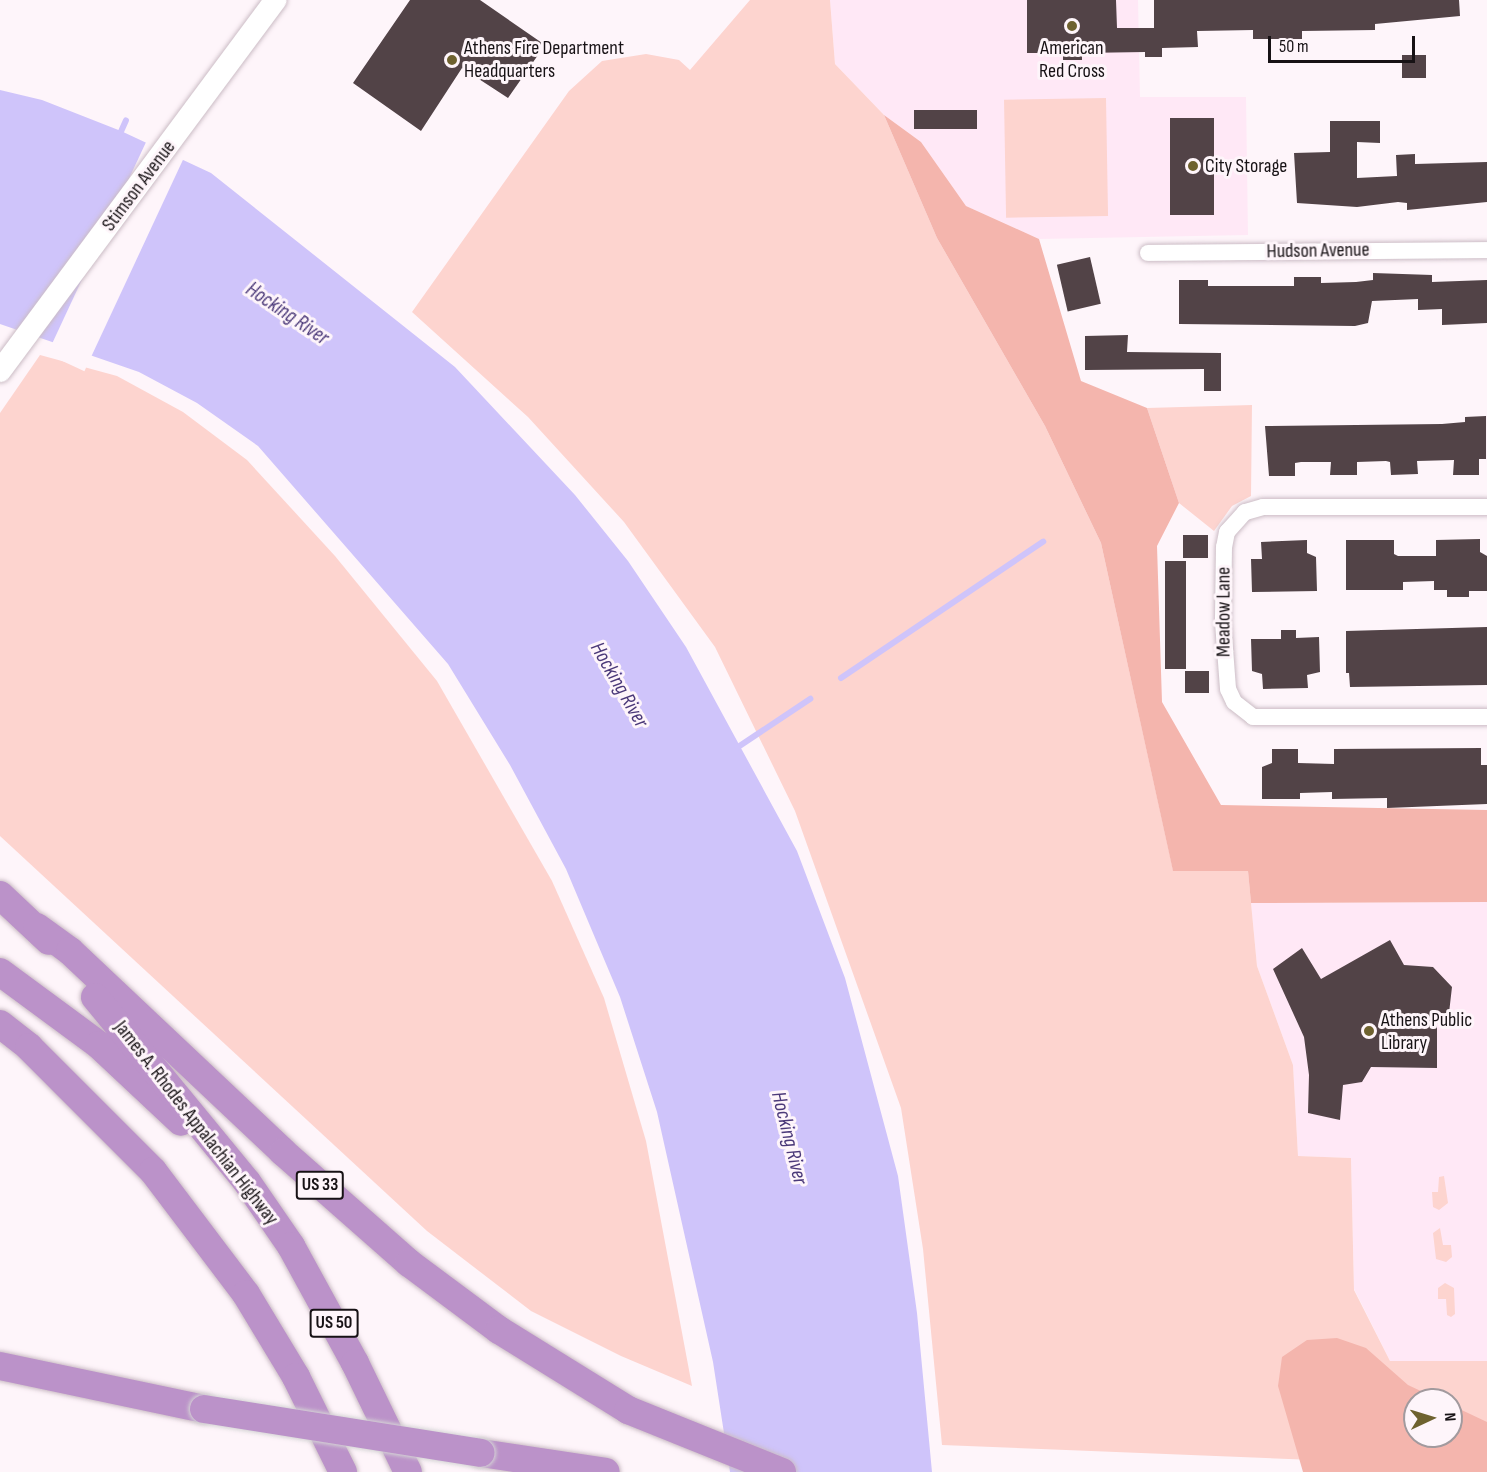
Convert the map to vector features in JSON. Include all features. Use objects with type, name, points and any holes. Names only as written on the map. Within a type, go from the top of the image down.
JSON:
[{"type":"highway","name":"James A. Rhodes Appalachian Highway","points":[[0,895],[37,927],[247,1182],[296,1256],[355,1363],[408,1472]]},
{"type":"highway","name":"US 33","points":[[37,927],[70,951],[283,1152],[409,1263],[499,1330],[628,1410],[782,1472]]},
{"type":"highway","points":[[0,972],[99,1045],[247,1182]]},
{"type":"highway","points":[[0,1024],[29,1047],[153,1171],[246,1294],[296,1377],[343,1472]]},
{"type":"highway","points":[[0,1366],[204,1409],[606,1472]]},
{"type":"main road","name":"Stimson Avenue","points":[[0,371],[276,0]]},
{"type":"street","name":"Hudson Avenue","points":[[1148,253],[1487,250]]},
{"type":"street","name":"Meadow Lane","points":[[1487,507],[1263,507],[1245,512],[1227,532],[1224,547],[1223,622],[1228,689],[1234,702],[1253,717],[1487,717]]},
{"type":"shaded area","points":[[750,0],[830,0],[835,64],[884,115],[937,238],[1045,426],[1101,543],[1173,870],[1248,871],[1257,966],[1293,1065],[1298,1156],[1351,1158],[1354,1290],[1390,1361],[1487,1361],[1487,1467],[942,1445],[923,1249],[901,1108],[795,811],[715,647],[624,522],[528,417],[412,312],[569,91],[602,61],[646,54],[679,60],[690,70]]},
{"type":"shaded area","points":[[830,0],[1138,0],[1140,97],[1246,97],[1248,235],[1039,239],[966,206],[921,142],[884,115],[835,64]]},
{"type":"shaded area","points":[[1106,98],[1108,216],[1006,218],[1004,100]]},
{"type":"shaded area","points":[[884,115],[921,142],[966,206],[1039,239],[1081,381],[1147,408],[1179,503],[1157,546],[1162,702],[1221,805],[1487,810],[1487,902],[1251,903],[1248,871],[1173,871],[1101,543],[1045,426],[937,238]]},
{"type":"shaded area","points":[[40,355],[117,376],[183,412],[247,460],[335,556],[437,681],[552,881],[604,998],[646,1141],[692,1386],[621,1356],[531,1311],[427,1231],[0,836],[0,413]]},
{"type":"shaded area","points":[[1252,405],[1251,496],[1232,506],[1214,531],[1179,503],[1147,408]]},
{"type":"shaded area","points":[[1487,902],[1487,1361],[1390,1361],[1354,1289],[1351,1158],[1298,1156],[1293,1065],[1257,966],[1251,903]]},
{"type":"shaded area","points":[[1444,1176],[1448,1203],[1439,1210],[1433,1207],[1432,1192],[1438,1192],[1439,1177]]},
{"type":"shaded area","points":[[1440,1228],[1443,1245],[1451,1245],[1452,1257],[1446,1262],[1436,1259],[1433,1233]]},
{"type":"shaded area","points":[[1445,1283],[1454,1288],[1455,1314],[1451,1317],[1447,1315],[1446,1299],[1438,1299],[1438,1288]]},
{"type":"shaded area","points":[[1337,1338],[1366,1348],[1414,1388],[1403,1388],[1403,1448],[1463,1448],[1463,1411],[1487,1422],[1487,1472],[1303,1472],[1278,1386],[1282,1357],[1307,1340]]},
{"type":"water","name":"Hocking River","points":[[0,90],[42,100],[121,131],[211,173],[455,367],[575,495],[628,561],[686,647],[797,851],[845,978],[898,1176],[917,1313],[932,1472],[730,1472],[713,1362],[657,1112],[620,997],[566,869],[510,765],[448,664],[258,446],[197,403],[139,372],[0,324]]},
{"type":"pier","points":[[147,140],[184,157],[84,371],[47,354]]},
{"type":"building","name":"Athens Fire Department Headquarters","points":[[410,0],[480,0],[545,45],[508,98],[462,68],[421,131],[353,83]]},
{"type":"building","points":[[1027,0],[1116,0],[1117,28],[1154,28],[1154,0],[1459,0],[1460,16],[1375,24],[1375,30],[1302,31],[1302,39],[1253,39],[1253,30],[1197,31],[1198,47],[1162,48],[1162,57],[1145,57],[1145,52],[1082,53],[1082,60],[1063,60],[1063,53],[1027,53]]},
{"type":"building","points":[[1402,55],[1426,55],[1426,78],[1402,78]]},
{"type":"building","points":[[914,110],[977,110],[977,129],[914,129]]},
{"type":"building","name":"City Storage","points":[[1170,118],[1214,118],[1214,215],[1170,215]]},
{"type":"building","points":[[1330,121],[1380,121],[1380,143],[1357,142],[1357,178],[1397,176],[1396,155],[1415,154],[1415,164],[1487,162],[1487,202],[1407,210],[1407,203],[1398,202],[1357,207],[1297,203],[1294,153],[1330,152]]},
{"type":"building","points":[[1090,257],[1101,304],[1068,311],[1057,265]]},
{"type":"building","points":[[1373,273],[1432,275],[1432,282],[1487,280],[1487,323],[1442,325],[1442,309],[1418,310],[1418,299],[1372,301],[1368,323],[1355,326],[1179,324],[1179,280],[1208,280],[1208,286],[1294,286],[1294,277],[1321,277],[1321,283],[1356,282],[1373,280]]},
{"type":"building","points":[[1128,335],[1127,352],[1221,353],[1221,391],[1204,391],[1204,369],[1085,370],[1085,336]]},
{"type":"building","points":[[1486,416],[1486,459],[1479,459],[1479,475],[1453,475],[1454,460],[1417,461],[1418,474],[1391,475],[1390,462],[1386,461],[1357,462],[1357,475],[1330,475],[1331,462],[1301,462],[1295,463],[1295,476],[1269,476],[1265,426],[1442,424],[1465,422],[1465,417]]},
{"type":"building","points":[[1183,535],[1208,535],[1208,558],[1183,558]]},
{"type":"building","points":[[1480,539],[1480,552],[1487,556],[1487,591],[1469,591],[1469,597],[1447,597],[1447,590],[1434,590],[1434,581],[1403,582],[1403,590],[1346,590],[1346,540],[1394,540],[1394,554],[1398,556],[1436,556],[1436,540]]},
{"type":"building","points":[[1307,540],[1307,553],[1316,557],[1317,591],[1252,592],[1251,559],[1262,559],[1261,542]]},
{"type":"building","points":[[1165,561],[1186,561],[1186,669],[1165,669]]},
{"type":"building","points":[[1487,627],[1487,685],[1350,687],[1349,673],[1346,673],[1346,631]]},
{"type":"building","points":[[1281,630],[1296,630],[1296,638],[1319,637],[1320,672],[1307,675],[1308,688],[1263,689],[1262,674],[1252,671],[1251,639],[1281,639]]},
{"type":"building","points":[[1185,671],[1209,671],[1209,693],[1185,693]]},
{"type":"building","points":[[1481,748],[1481,765],[1487,765],[1487,804],[1387,808],[1387,798],[1332,799],[1332,792],[1300,793],[1300,799],[1262,799],[1262,767],[1272,763],[1272,749],[1298,749],[1298,763],[1334,764],[1334,749]]},
{"type":"building","name":"Athens Public Library","points":[[1390,940],[1404,965],[1433,967],[1452,987],[1449,1013],[1437,1024],[1437,1068],[1371,1067],[1362,1082],[1343,1085],[1340,1120],[1308,1113],[1309,1075],[1304,1037],[1273,969],[1302,948],[1321,979]]},
{"type":"waterway","points":[[119,136],[126,120]]},
{"type":"waterway","points":[[841,678],[1043,542]]},
{"type":"waterway","points":[[738,747],[810,699]]},
{"type":"place","name":"American Red Cross","points":[[1072,26]]},
{"type":"place","name":"Athens Fire Department Headquarters","points":[[452,60]]},
{"type":"place","name":"City Storage","points":[[1193,166]]},
{"type":"place","name":"Athens Public Library","points":[[1369,1031]]}]
